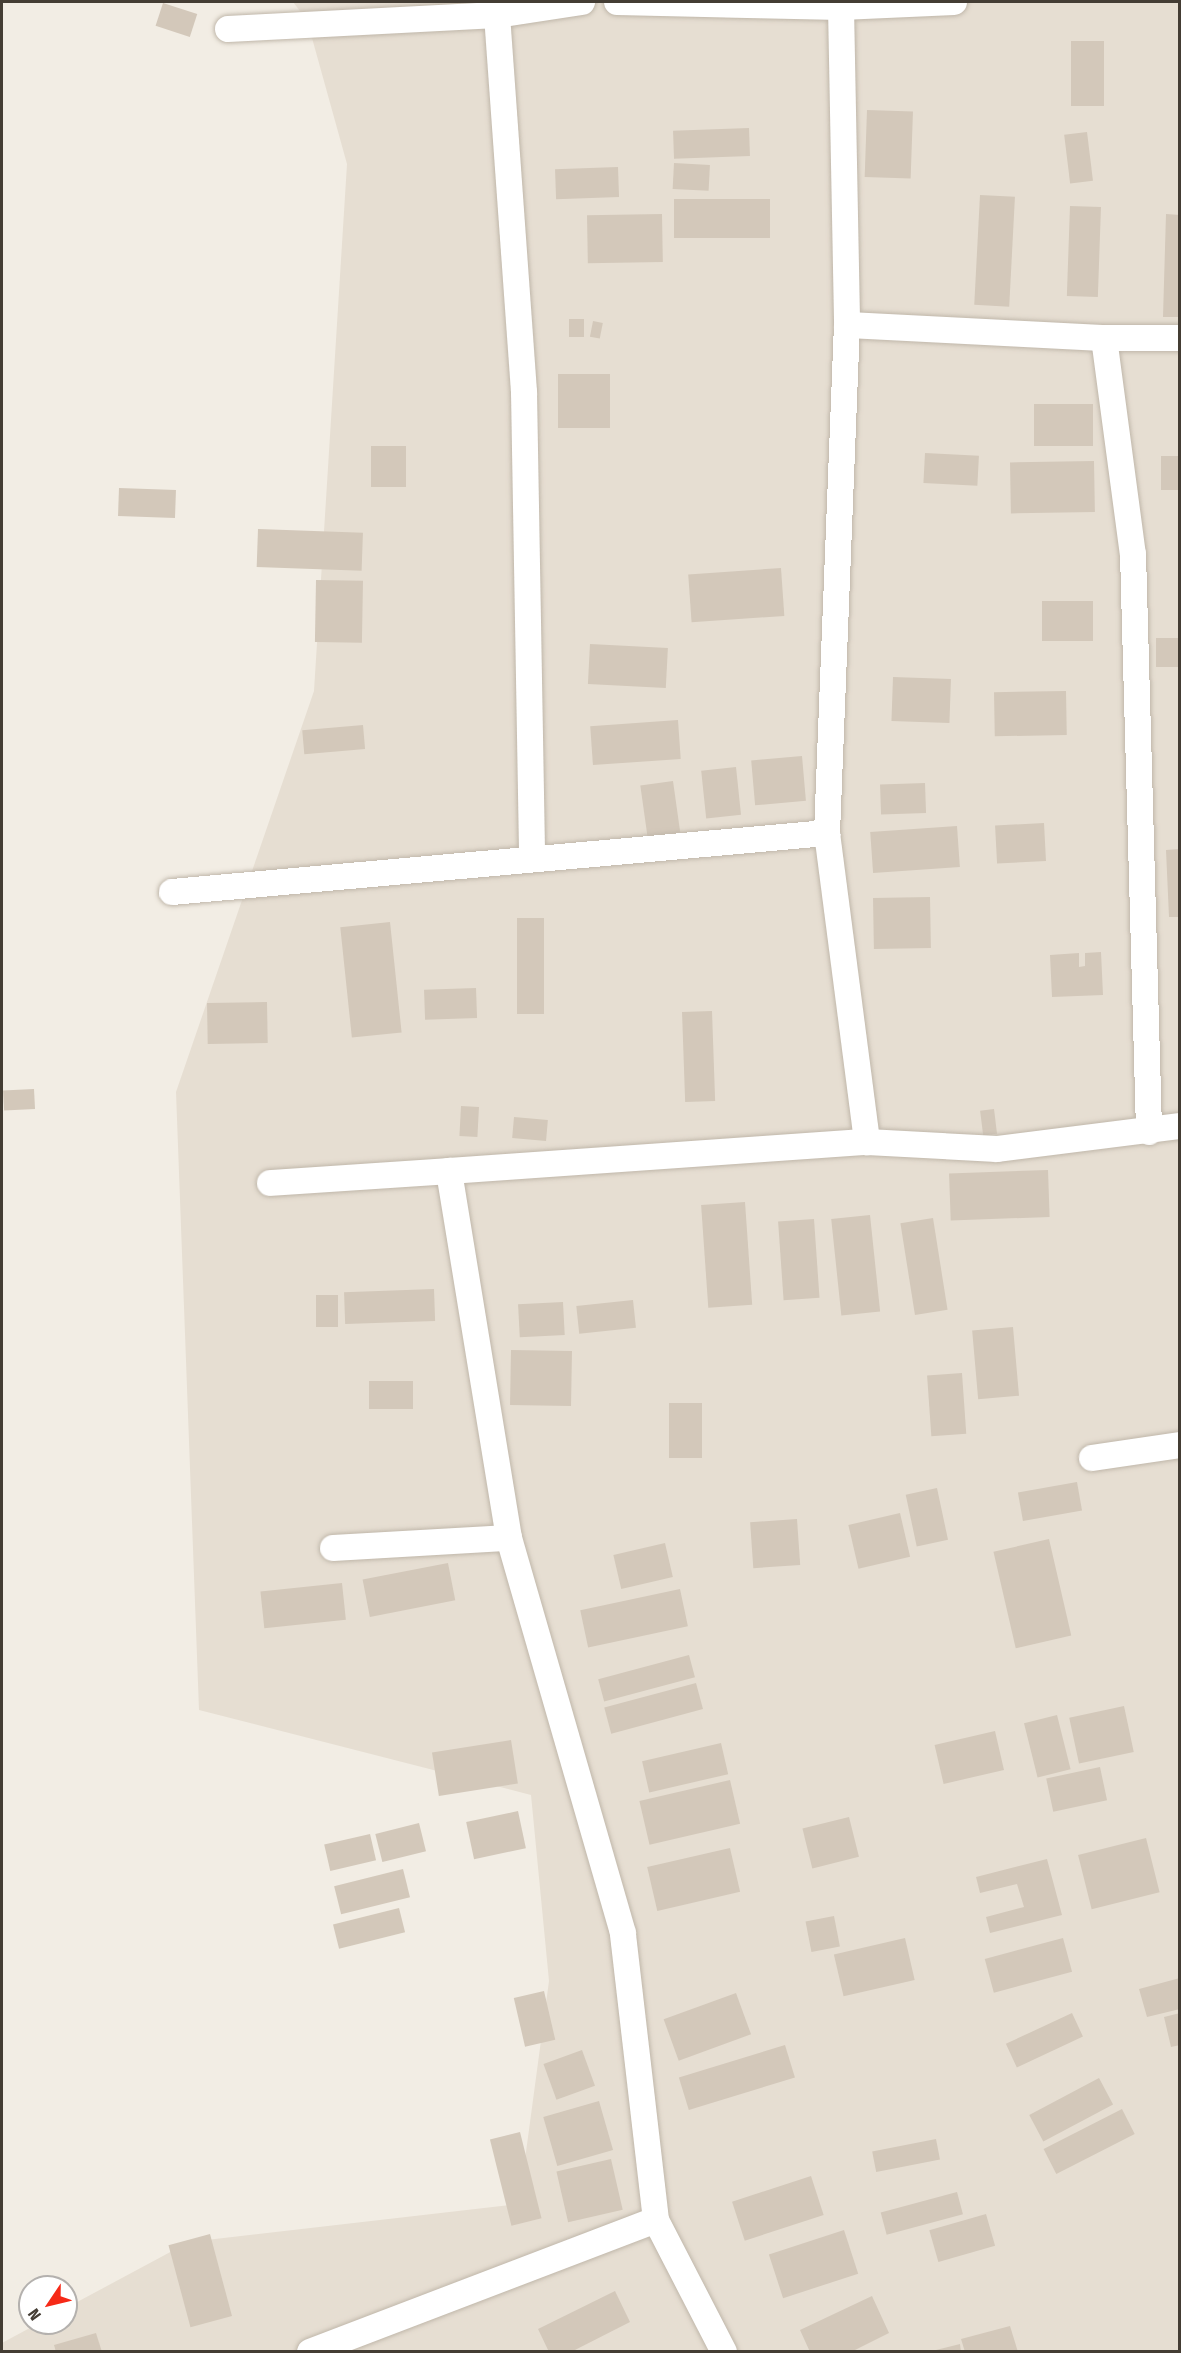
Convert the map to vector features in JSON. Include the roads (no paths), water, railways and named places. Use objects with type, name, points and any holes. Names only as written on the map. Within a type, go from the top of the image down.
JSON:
[{"type":"street","points":[[228,29],[497,15],[582,2]]},
{"type":"street","points":[[617,2],[841,7],[954,2]]},
{"type":"street","points":[[841,7],[847,325],[827,833],[867,1142]]},
{"type":"street","points":[[497,15],[524,392],[532,857]]},
{"type":"street","points":[[847,325],[1104,338],[1179,338]]},
{"type":"street","points":[[1104,338],[1133,554],[1149,1132]]},
{"type":"street","points":[[172,892],[532,857],[827,833]]},
{"type":"street","points":[[270,1183],[867,1142],[997,1149],[1149,1132],[1179,1126]]},
{"type":"street","points":[[449,1171],[509,1538],[623,1933],[656,2220],[724,2352]]},
{"type":"street","points":[[1092,1458],[1179,1445]]},
{"type":"street","points":[[333,1548],[509,1538]]},
{"type":"street","points":[[310,2352],[361,2344],[656,2220]]}]
